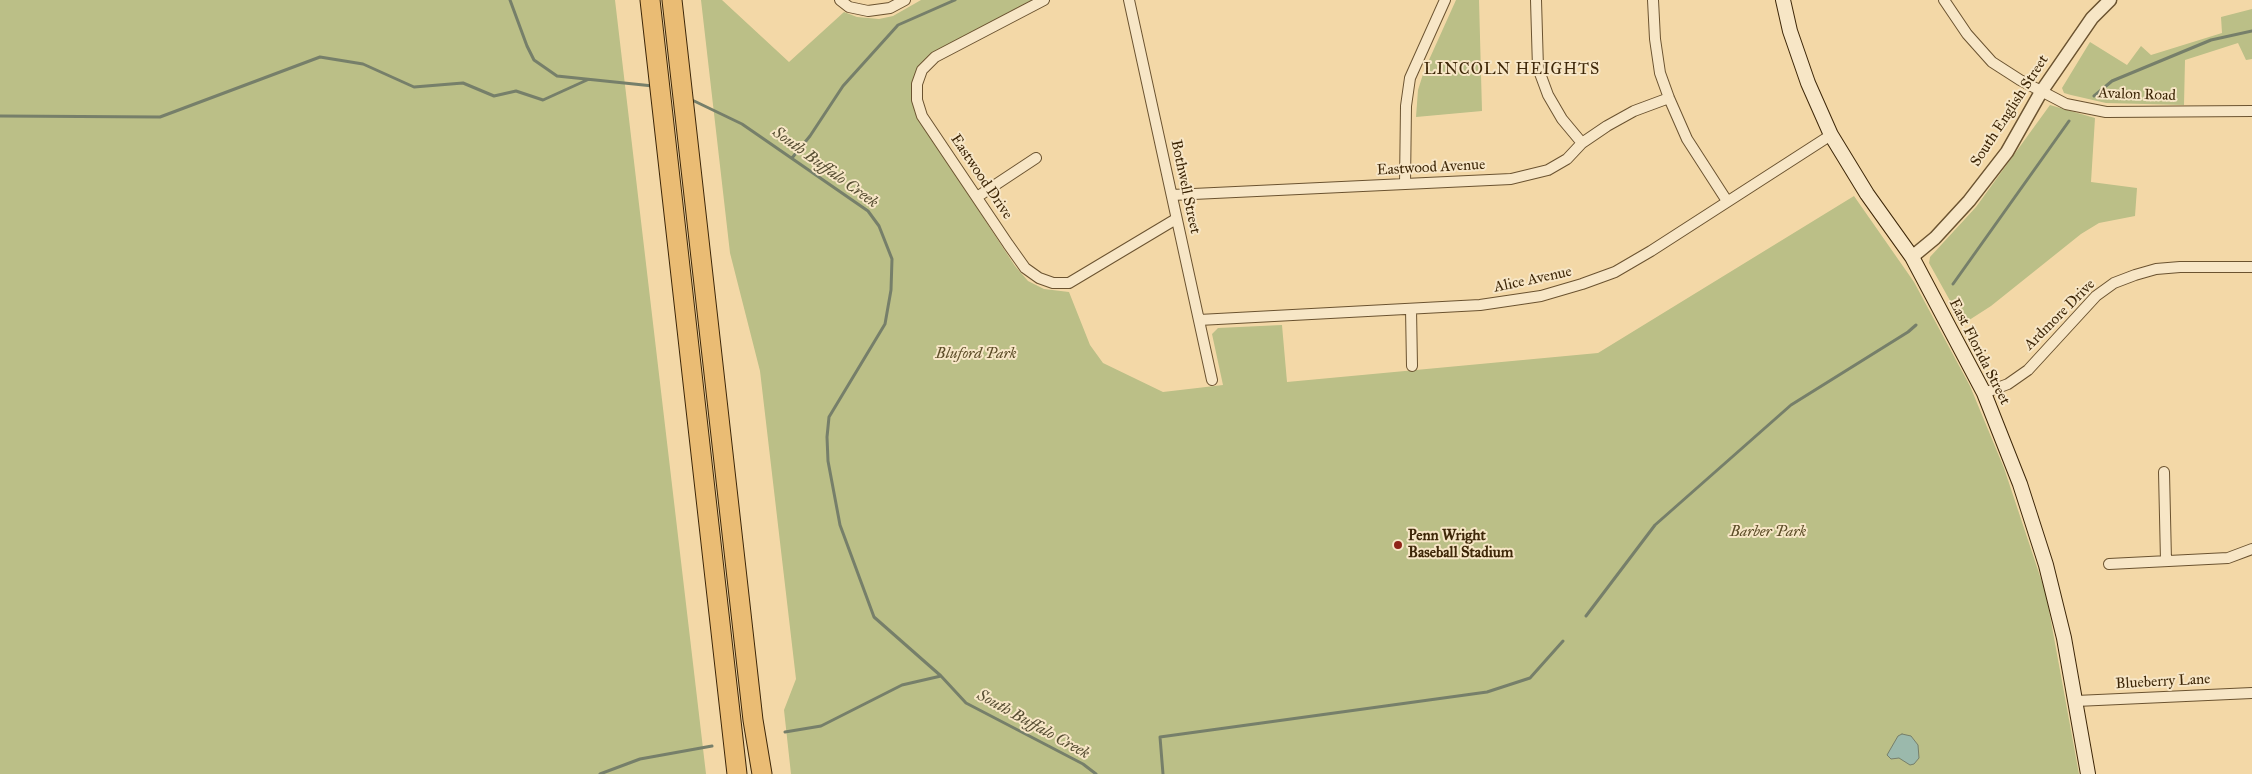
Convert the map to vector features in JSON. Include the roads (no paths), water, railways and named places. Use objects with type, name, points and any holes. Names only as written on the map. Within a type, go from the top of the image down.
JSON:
[{"type":"highway","points":[[650,0],[737,774]]},
{"type":"highway","points":[[672,0],[753,720],[762,774]]},
{"type":"main road","name":"East Florida Street","points":[[1783,0],[1790,31],[1808,83],[1831,135],[1867,194],[1912,257],[1984,393],[2020,484],[2046,565],[2064,638],[2088,774]]},
{"type":"street","points":[[840,0],[849,7],[868,11],[890,8],[905,0]]},
{"type":"street","name":"Eastwood Drive","points":[[1044,0],[935,57],[922,70],[917,84],[917,100],[922,116],[1026,268],[1039,278],[1053,283],[1069,283],[1176,219]]},
{"type":"street","name":"Bothwell Street","points":[[1129,0],[1212,380]]},
{"type":"street","points":[[1405,184],[1406,106],[1410,78],[1445,0]]},
{"type":"street","points":[[1536,0],[1538,68],[1548,95],[1562,120],[1582,143]]},
{"type":"street","points":[[1653,0],[1655,39],[1660,73],[1669,98],[1687,140],[1727,201]]},
{"type":"street","name":"Avalon Road","points":[[1944,0],[1967,34],[1992,62],[2041,92],[2066,104],[2106,112],[2252,111]]},
{"type":"street","name":"South English Street","points":[[1912,257],[1935,238],[1974,194],[2007,152],[2041,92],[2092,18],[2110,0]]},
{"type":"street","name":"Eastwood Avenue","points":[[1172,195],[1511,179],[1548,170],[1566,159],[1582,143],[1634,111],[1669,98]]},
{"type":"street","name":"Alice Avenue","points":[[1199,320],[1480,306],[1541,296],[1582,284],[1616,272],[1831,135]]},
{"type":"street","points":[[977,197],[1036,158]]},
{"type":"street","name":"Ardmore Drive","points":[[1984,393],[2008,384],[2028,370],[2091,301],[2114,283],[2156,269],[2252,267]]},
{"type":"street","points":[[1411,309],[1412,366]]},
{"type":"street","points":[[2164,472],[2166,561]]},
{"type":"street","points":[[2109,564],[2228,558],[2252,550]]},
{"type":"street","name":"Blueberry Lane","points":[[2076,701],[2252,693]]},
{"type":"waterway","name":"South Buffalo Creek","points":[[510,0],[534,60],[557,76],[653,86]]},
{"type":"waterway","points":[[792,158],[810,136],[843,86],[898,25],[955,0]]},
{"type":"waterway","points":[[2094,96],[2112,81],[2211,40],[2252,31]]},
{"type":"waterway","points":[[0,116],[160,117],[320,57],[363,64],[414,87],[463,83],[494,96],[516,91],[543,100],[587,80]]},
{"type":"waterway","name":"South Buffalo Creek","points":[[690,99],[742,124],[868,211],[879,226],[892,259],[891,290],[885,324],[829,417],[827,437],[828,461],[840,525],[874,617],[941,676],[966,703],[1083,764],[1096,774]]},
{"type":"waterway","points":[[1953,284],[2069,121]]},
{"type":"waterway","points":[[1586,616],[1655,525],[1791,405],[1908,332],[1916,325]]},
{"type":"waterway","points":[[1163,774],[1160,737],[1487,692],[1530,678],[1563,641]]},
{"type":"waterway","points":[[785,732],[821,726],[902,685],[941,676]]},
{"type":"waterway","points":[[600,774],[640,759],[712,746]]},
{"type":"place","name":"Penn Wright Baseball Stadium","points":[[1398,545]]},
{"type":"district","name":"LINCOLN HEIGHTS","points":[[1512,70]]},
{"type":"park label","name":"Bluford Park","points":[[976,354]]},
{"type":"park label","name":"Barber Park","points":[[1768,532]]}]
